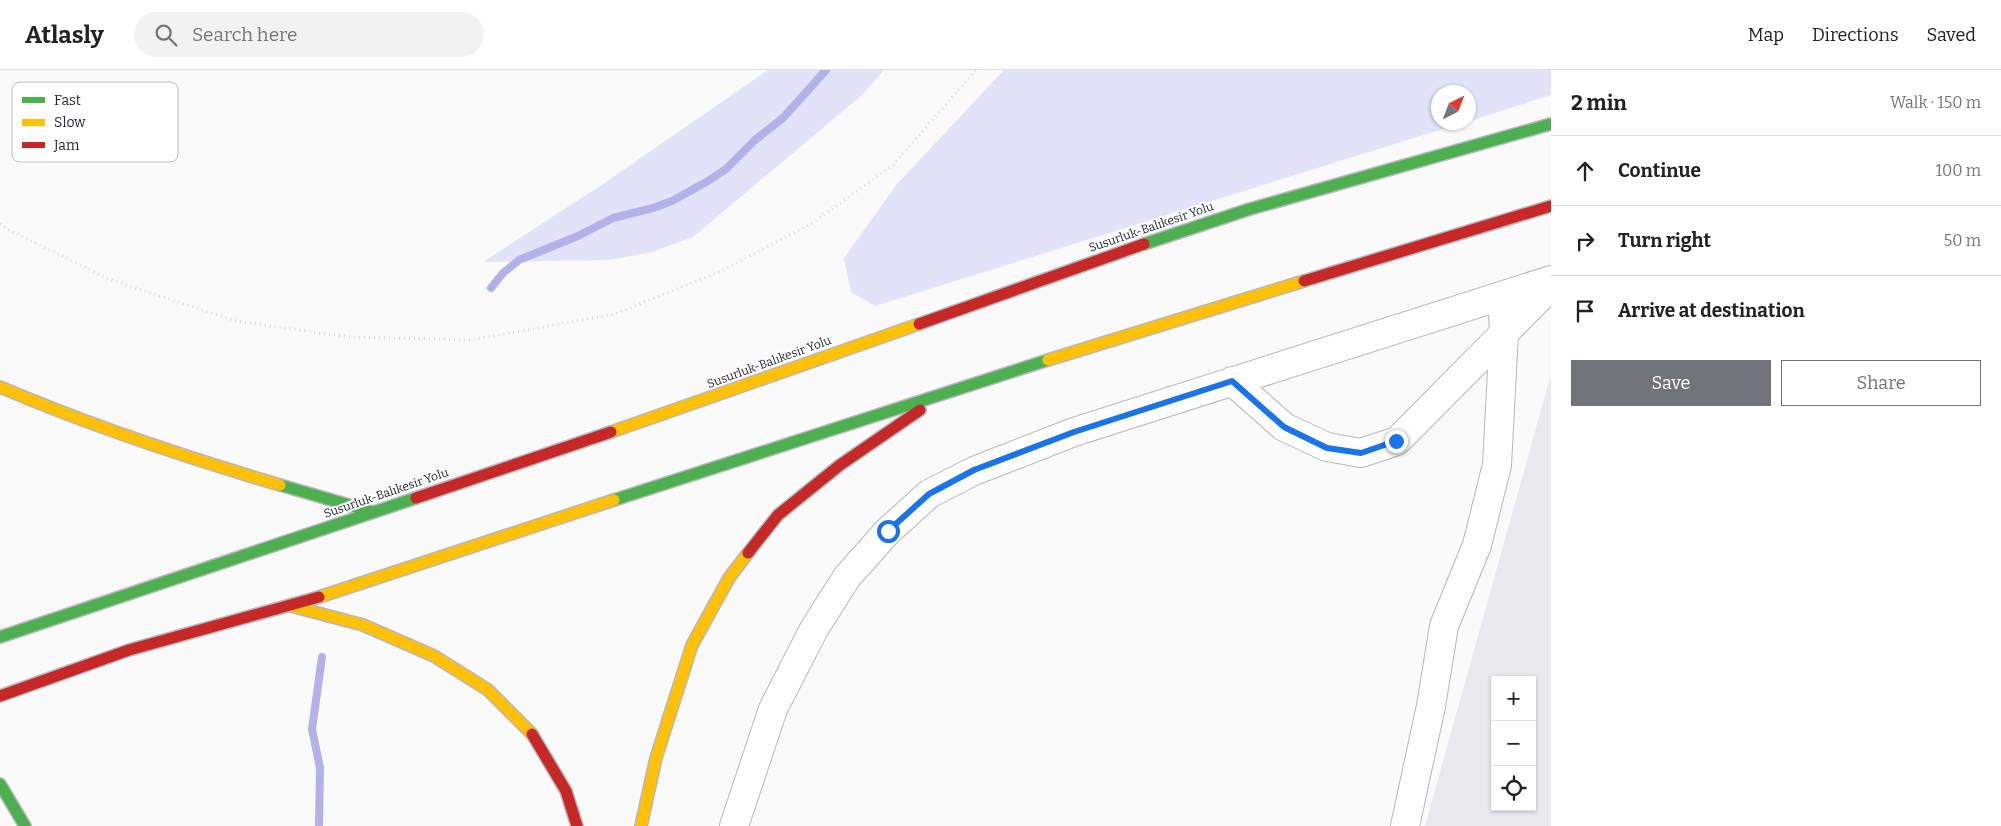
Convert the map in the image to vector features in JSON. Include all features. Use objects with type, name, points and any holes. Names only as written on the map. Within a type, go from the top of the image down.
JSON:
[{"type":"highway","name":"Susurluk-Balıkesir Yolu","points":[[0,637],[647,420],[1184,230],[1250,209],[1551,124]]},
{"type":"highway","points":[[0,696],[129,650],[291,606],[946,392],[1551,206]]},
{"type":"highway","points":[[0,387],[40,404],[204,463],[373,512]]},
{"type":"highway","points":[[640,826],[656,758],[692,645],[729,578],[778,515],[840,465],[946,392]]},
{"type":"highway","points":[[291,606],[363,625],[434,656],[488,690],[533,735],[566,791],[577,826]]},
{"type":"highway","points":[[0,784],[25,825]]},
{"type":"street","points":[[734,826],[773,709],[814,629],[847,577],[895,525],[929,494],[974,470],[1074,432],[1551,280]]},
{"type":"street","points":[[1232,381],[1284,427],[1327,448],[1361,453],[1396,441],[1551,286]]},
{"type":"street","points":[[1405,826],[1430,706],[1444,626],[1477,544],[1497,465],[1504,334],[1502,296]]},
{"type":"path","points":[[0,224],[111,280],[236,321],[349,337],[471,340],[615,314],[721,271],[811,224],[893,165],[976,70]]},
{"type":"shaded area","points":[[768,70],[884,70],[862,95],[693,237],[652,252],[610,260],[483,262],[603,184]]},
{"type":"shaded area","points":[[1004,70],[1551,70],[1551,95],[1476,119],[1476,85],[1431,85],[1431,130],[1440,130],[875,306],[851,292],[844,258],[897,184]]},
{"type":"shaded area","points":[[1551,374],[1551,826],[1425,826]]},
{"type":"waterway","points":[[491,288],[503,273],[519,260],[578,236],[613,218],[672,201],[708,181],[726,169],[755,140],[783,118],[826,70]]},
{"type":"waterway","points":[[319,826],[320,768],[312,729],[322,657]]},
{"type":"traffic: fast","points":[[1144,244],[1250,209],[1551,124]]},
{"type":"traffic: fast","points":[[614,500],[1048,360]]},
{"type":"traffic: fast","points":[[280,485],[373,512]]},
{"type":"traffic: fast","points":[[0,637],[416,498]]},
{"type":"traffic: fast","points":[[0,784],[25,826]]},
{"type":"traffic: slow","points":[[1048,360],[1304,281]]},
{"type":"traffic: slow","points":[[611,432],[919,324]]},
{"type":"traffic: slow","points":[[0,387],[138,440],[280,485]]},
{"type":"traffic: slow","points":[[319,597],[614,500]]},
{"type":"traffic: slow","points":[[641,826],[656,758],[692,645],[729,578],[748,553]]},
{"type":"traffic: slow","points":[[291,606],[363,625],[434,656],[488,690],[532,734]]},
{"type":"traffic: jam","points":[[1304,281],[1551,206]]},
{"type":"traffic: jam","points":[[919,324],[1144,244]]},
{"type":"traffic: jam","points":[[748,553],[778,515],[840,465],[920,410]]},
{"type":"traffic: jam","points":[[416,498],[611,432]]},
{"type":"traffic: jam","points":[[0,696],[129,650],[319,597]]},
{"type":"traffic: jam","points":[[532,734],[566,791],[577,826]]},
{"type":"route","points":[[888,531],[929,494],[974,470],[1074,432],[1232,381],[1284,427],[1327,448],[1361,453],[1396,441]]}]
